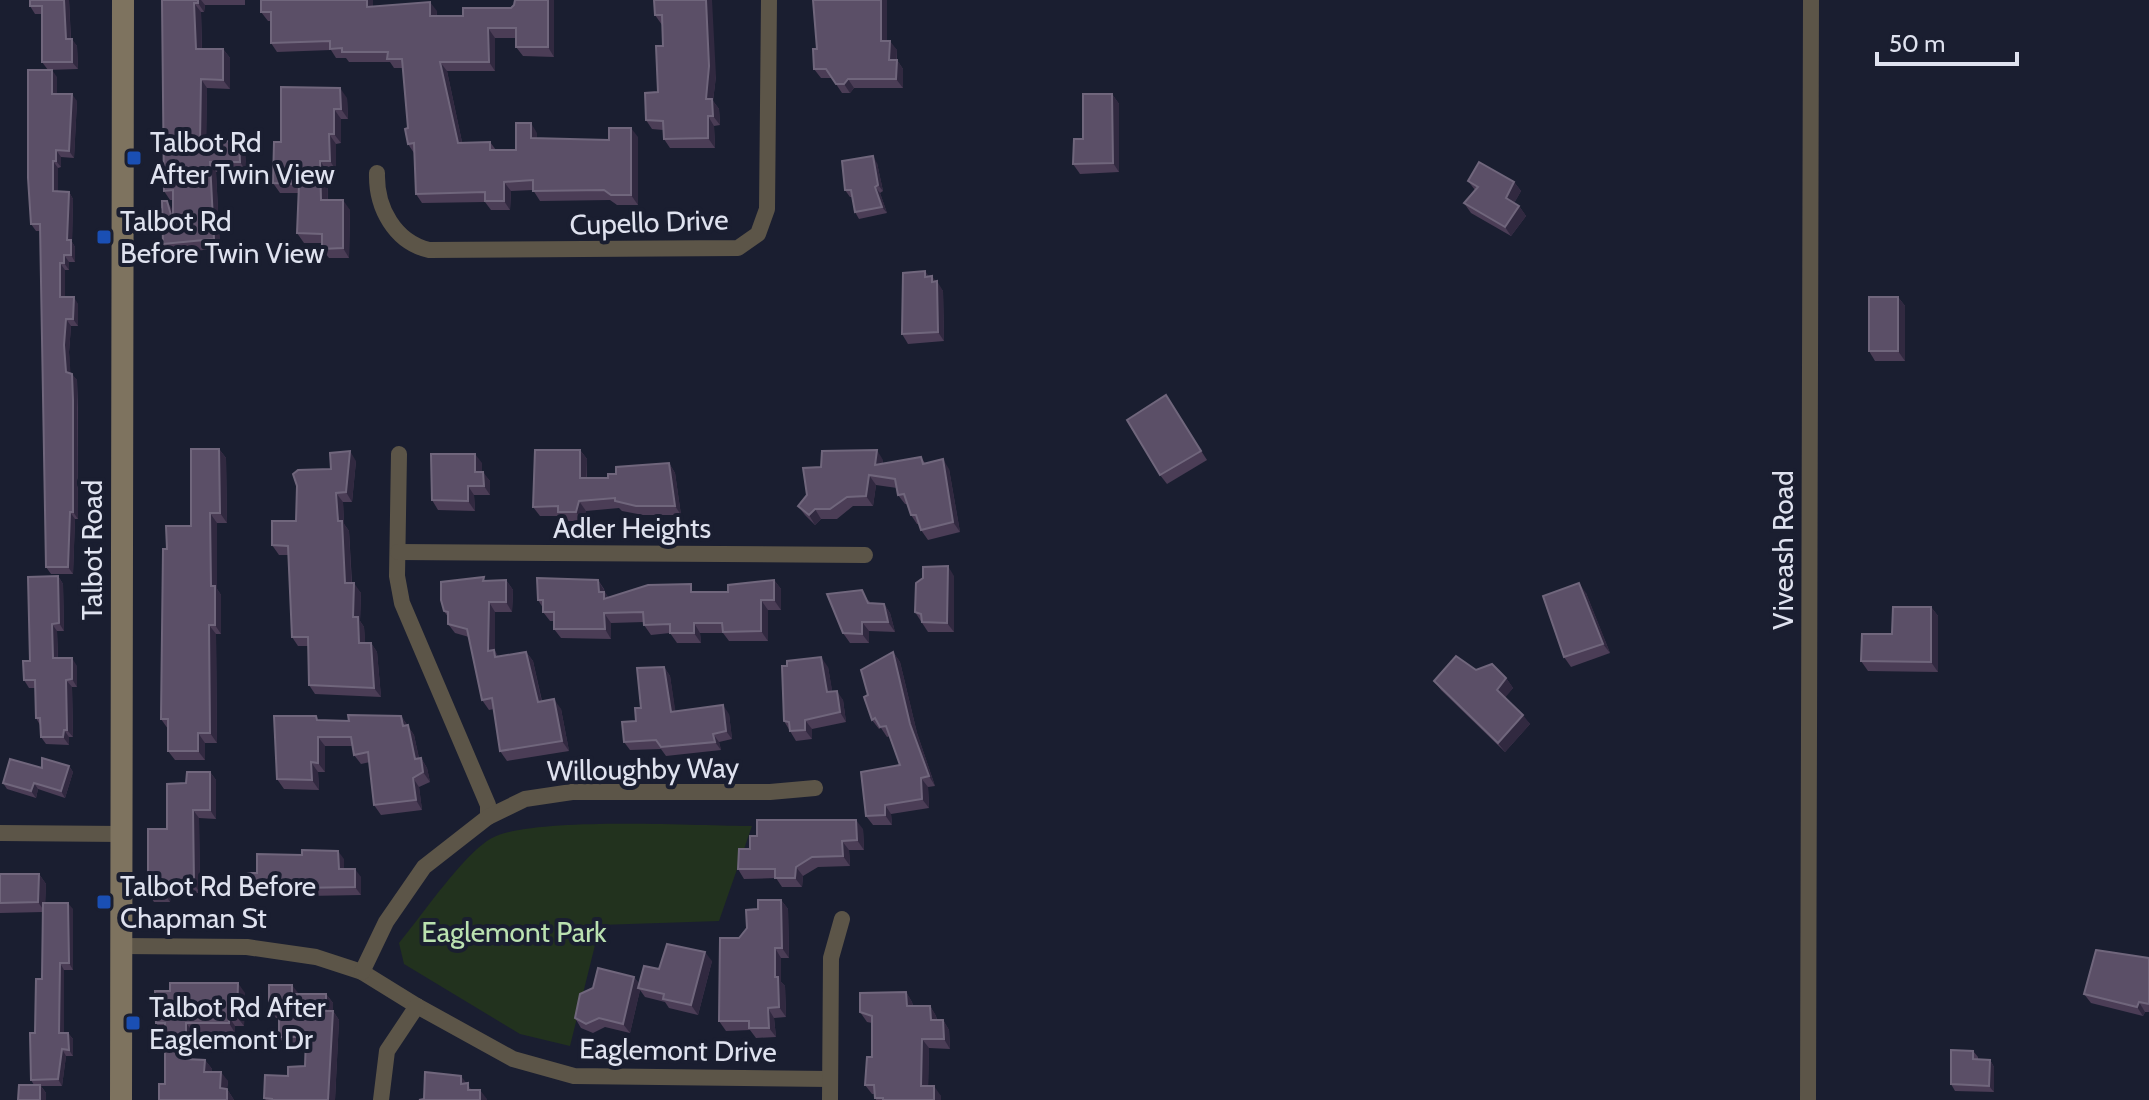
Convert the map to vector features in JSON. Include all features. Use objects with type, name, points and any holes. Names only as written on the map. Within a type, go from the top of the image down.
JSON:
[{"type":"main road","name":"Talbot Road","points":[[121,1100],[123,0]]},
{"type":"street","name":"Cupello Drive","points":[[377,173],[379,202],[401,238],[429,250],[723,250],[749,242],[765,221],[768,196],[769,0]]},
{"type":"street","name":"Viveash Road","points":[[1808,1100],[1811,0]]},
{"type":"street","points":[[399,454],[397,576],[402,603],[488,805],[488,817]]},
{"type":"street","name":"Adler Heights","points":[[398,552],[865,555]]},
{"type":"street","name":"Willoughby Way","points":[[362,972],[386,922],[424,867],[488,817],[525,799],[572,792],[770,792],[815,788]]},
{"type":"street","points":[[0,833],[122,834]]},
{"type":"street","points":[[830,1100],[831,958],[842,919]]},
{"type":"street","name":"Eaglemont Drive","points":[[121,946],[247,947],[316,957],[362,972],[513,1059],[574,1076],[829,1079]]},
{"type":"street","points":[[381,1100],[387,1051],[417,1006]]},
{"type":"green space","name":"Eaglemont Park","points":[[578,825],[752,826],[719,921],[600,925],[570,1046],[520,1034],[404,964],[399,943],[456,871],[492,838],[513,831]]},
{"type":"building","points":[[30,0],[64,0],[66,39],[72,39],[72,62],[42,62],[42,6],[30,6]]},
{"type":"building","points":[[162,0],[198,0],[194,3],[196,49],[223,49],[223,80],[201,79],[200,142],[239,141],[240,162],[210,162],[214,239],[163,244],[162,201],[167,201],[173,222],[173,190],[164,191]]},
{"type":"building","points":[[261,0],[367,0],[367,7],[430,2],[430,16],[463,16],[463,8],[511,8],[515,0],[548,0],[548,47],[516,47],[516,28],[488,28],[489,62],[440,62],[458,143],[490,142],[490,150],[516,150],[516,123],[531,123],[531,138],[609,140],[609,128],[631,128],[631,195],[611,195],[604,190],[533,191],[533,180],[504,182],[504,201],[485,201],[485,192],[416,194],[414,143],[408,144],[405,129],[408,128],[402,59],[387,59],[388,52],[330,49],[330,41],[271,43],[271,12],[261,12]]},
{"type":"building","points":[[654,0],[706,0],[709,66],[706,99],[712,99],[713,116],[708,116],[708,138],[664,139],[663,121],[646,120],[645,93],[658,92],[656,46],[663,46],[662,15],[655,15]]},
{"type":"building","points":[[813,0],[881,0],[881,41],[890,41],[889,60],[897,60],[896,79],[848,79],[844,84],[836,84],[826,69],[814,69],[813,49],[817,49]]},
{"type":"building","points":[[28,70],[52,70],[52,94],[72,94],[69,151],[56,150],[56,161],[53,161],[53,191],[69,192],[67,240],[71,240],[71,255],[64,255],[64,263],[60,263],[60,297],[74,297],[73,319],[66,319],[64,345],[66,372],[72,374],[73,400],[73,512],[70,512],[68,567],[46,567],[40,224],[31,224]]},
{"type":"building","points":[[281,87],[340,88],[341,109],[334,109],[334,134],[329,134],[330,161],[320,161],[321,200],[343,200],[343,248],[322,249],[322,234],[297,233],[299,184],[273,183],[274,142],[281,142]]},
{"type":"building","points":[[1083,94],[1112,94],[1113,163],[1073,164],[1074,139],[1083,139]]},
{"type":"building","points":[[873,156],[878,185],[875,187],[882,207],[855,212],[851,190],[845,190],[842,161]]},
{"type":"building","points":[[1479,162],[1514,182],[1506,198],[1519,206],[1505,227],[1464,203],[1478,187],[1468,181]]},
{"type":"building","points":[[925,271],[925,277],[932,276],[932,282],[937,281],[938,332],[902,334],[903,273]]},
{"type":"building","points":[[1869,297],[1898,297],[1898,351],[1869,351]]},
{"type":"building","points":[[1166,395],[1201,451],[1160,475],[1127,420]]},
{"type":"building","points":[[191,449],[219,449],[220,513],[210,513],[215,625],[209,625],[210,733],[198,733],[198,751],[168,751],[168,719],[161,719],[163,549],[167,549],[166,526],[191,526]]},
{"type":"building","points":[[535,450],[580,450],[580,478],[608,478],[608,474],[616,474],[616,467],[669,463],[675,506],[636,506],[615,501],[615,498],[579,501],[576,512],[558,512],[558,506],[533,507]]},
{"type":"building","points":[[877,450],[875,465],[921,457],[923,464],[943,459],[953,522],[921,530],[916,515],[911,515],[904,494],[898,495],[895,479],[869,475],[866,496],[847,497],[830,509],[815,509],[809,515],[798,506],[807,495],[803,468],[821,467],[822,451]]},
{"type":"building","points":[[350,451],[346,492],[336,493],[338,521],[342,521],[345,583],[354,583],[353,617],[358,617],[359,643],[371,643],[374,688],[309,685],[308,637],[292,637],[288,546],[272,545],[272,521],[296,521],[297,486],[293,474],[298,470],[331,469],[330,453]]},
{"type":"building","points":[[431,454],[475,454],[475,472],[483,472],[484,486],[468,486],[468,501],[432,500]]},
{"type":"building","points":[[948,566],[947,623],[922,622],[921,614],[915,612],[916,583],[923,578],[923,567]]},
{"type":"building","points":[[58,576],[59,623],[52,624],[53,658],[72,658],[72,679],[66,680],[67,730],[64,730],[63,737],[41,737],[40,718],[36,718],[35,680],[24,680],[23,661],[30,661],[28,577]]},
{"type":"building","points":[[484,577],[483,581],[506,580],[506,602],[489,602],[488,651],[494,650],[495,657],[526,652],[538,702],[554,699],[562,741],[500,751],[492,698],[482,700],[467,629],[448,624],[448,612],[444,611],[441,600],[441,582]]},
{"type":"building","points":[[537,578],[598,580],[599,592],[604,592],[604,599],[648,585],[691,584],[691,592],[728,592],[728,585],[774,580],[774,600],[761,600],[761,631],[723,632],[722,623],[694,623],[694,633],[670,633],[670,624],[644,625],[643,612],[604,613],[605,629],[554,629],[554,612],[543,612],[543,600],[538,600]]},
{"type":"building","points":[[1579,583],[1603,644],[1564,657],[1543,596]]},
{"type":"building","points":[[862,590],[868,603],[884,604],[888,622],[862,622],[862,634],[843,633],[827,594]]},
{"type":"building","points":[[1893,607],[1931,607],[1931,662],[1861,661],[1862,634],[1892,634]]},
{"type":"building","points":[[893,652],[910,724],[929,776],[921,778],[922,799],[885,805],[885,815],[866,816],[861,772],[900,765],[886,726],[880,727],[875,718],[872,720],[864,697],[868,695],[861,670]]},
{"type":"building","points":[[1456,656],[1476,670],[1492,664],[1506,678],[1497,690],[1523,715],[1498,743],[1434,681]]},
{"type":"building","points":[[821,657],[827,692],[837,691],[840,712],[805,720],[805,730],[790,731],[789,722],[784,721],[782,666],[787,666],[787,661]]},
{"type":"building","points":[[664,667],[671,712],[723,705],[726,731],[713,734],[715,742],[661,747],[656,740],[624,742],[622,722],[636,721],[635,708],[641,708],[637,668]]},
{"type":"building","points":[[348,715],[401,716],[403,726],[408,725],[415,759],[421,758],[423,772],[413,778],[416,800],[374,805],[368,752],[354,755],[351,737],[318,737],[318,763],[311,762],[312,780],[277,779],[274,716],[316,716],[317,720],[349,721]]},
{"type":"building","points":[[42,758],[69,766],[61,791],[34,783],[31,791],[3,783],[10,759],[42,768]]},
{"type":"building","points":[[187,772],[210,772],[210,810],[193,810],[194,884],[165,884],[164,893],[148,893],[148,829],[167,829],[167,784],[186,783]]},
{"type":"building","points":[[757,820],[856,820],[857,840],[842,841],[843,856],[812,857],[796,867],[795,878],[775,878],[775,869],[738,869],[739,849],[750,849],[750,836],[757,836]]},
{"type":"building","points":[[302,850],[338,851],[339,869],[355,869],[355,887],[246,889],[247,873],[257,873],[257,854],[302,855]]},
{"type":"building","points":[[0,874],[39,874],[38,902],[0,903]]},
{"type":"building","points":[[758,900],[781,900],[782,948],[775,948],[779,1007],[768,1008],[769,1028],[749,1028],[749,1021],[719,1021],[720,938],[739,938],[747,928],[746,910],[758,909]]},
{"type":"building","points":[[43,903],[68,903],[69,963],[60,963],[59,1033],[68,1033],[69,1050],[62,1049],[58,1079],[31,1080],[30,1033],[35,1033],[36,979],[42,979]]},
{"type":"building","points":[[667,944],[705,952],[691,1005],[663,999],[664,994],[638,988],[644,966],[659,969]]},
{"type":"building","points":[[2096,950],[2149,958],[2149,1004],[2139,1002],[2137,1007],[2084,994]]},
{"type":"building","points":[[598,968],[634,977],[623,1024],[599,1018],[586,1024],[575,1018],[580,994],[593,988]]},
{"type":"building","points":[[170,983],[238,983],[237,1017],[229,1017],[229,1023],[186,1023],[186,1059],[205,1060],[204,1072],[221,1072],[220,1088],[227,1089],[227,1100],[159,1100],[159,1084],[165,1084],[165,1023],[156,1023],[155,991],[170,991]]},
{"type":"building","points":[[269,985],[292,985],[292,994],[326,994],[326,1011],[333,1011],[328,1100],[264,1098],[265,1075],[288,1076],[288,1067],[305,1066],[306,1037],[279,1037],[279,1008],[269,1008]]},
{"type":"building","points":[[906,992],[907,1006],[930,1006],[931,1020],[943,1020],[944,1039],[922,1039],[921,1086],[934,1086],[934,1100],[883,1100],[875,1098],[874,1085],[865,1085],[867,1057],[872,1057],[872,1016],[860,1012],[860,993]]},
{"type":"building","points":[[1951,1050],[1973,1051],[1973,1059],[1990,1060],[1989,1086],[1951,1084]]},
{"type":"building","points":[[425,1072],[461,1076],[461,1084],[468,1083],[468,1090],[480,1090],[480,1100],[419,1100],[424,1099]]},
{"type":"building","points":[[19,1085],[40,1085],[40,1100],[18,1100]]},
{"type":"place","name":"Talbot Rd After Twin View","points":[[134,158]]},
{"type":"place","name":"Talbot Rd Before Twin View","points":[[104,237]]},
{"type":"place","name":"Talbot Rd Before Chapman St","points":[[104,902]]},
{"type":"place","name":"Talbot Rd After Eaglemont Dr","points":[[133,1023]]}]
